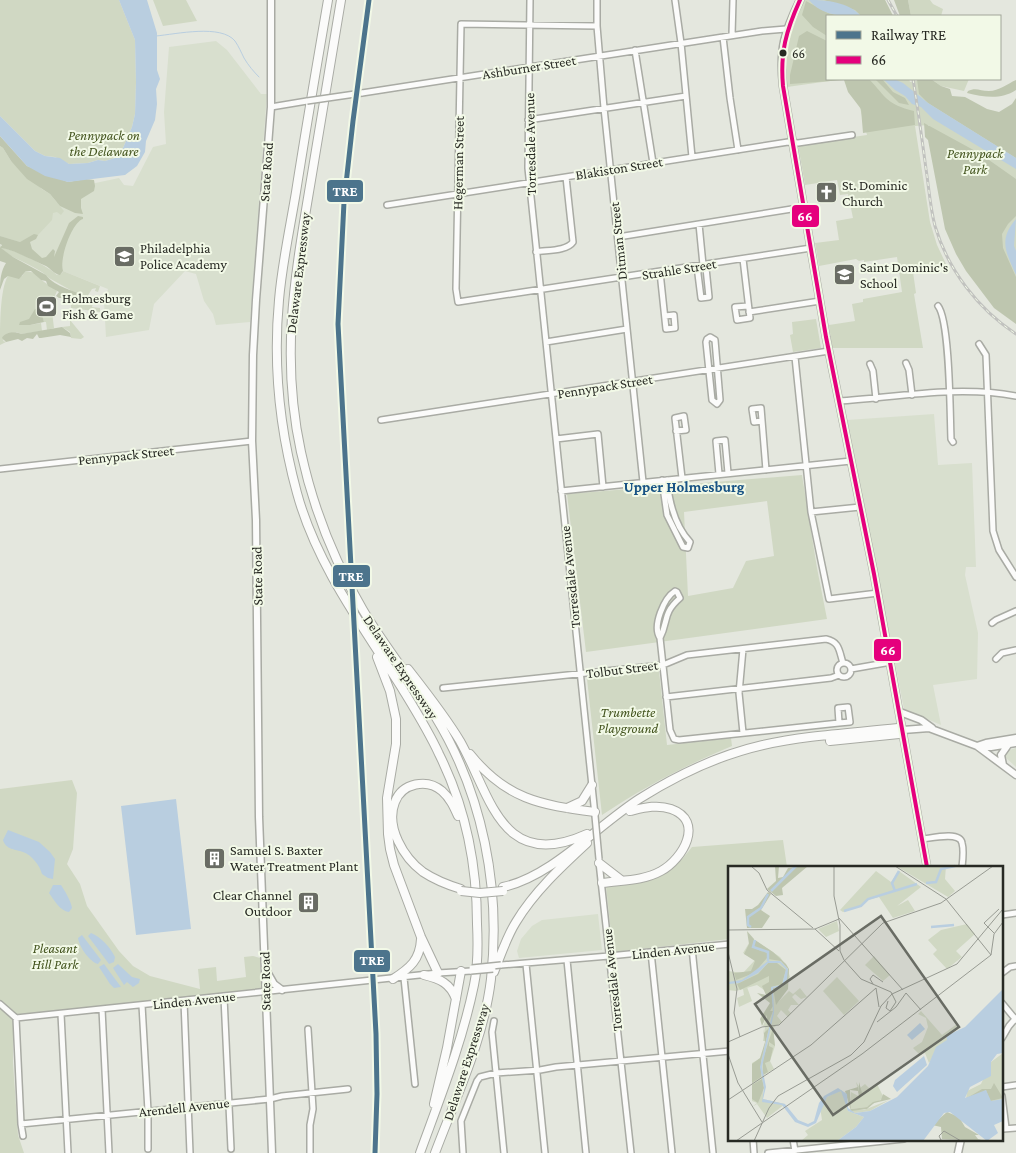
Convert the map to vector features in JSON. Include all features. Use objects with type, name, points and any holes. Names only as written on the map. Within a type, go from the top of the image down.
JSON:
[{"type":"highway","name":"Delaware Expressway","points":[[328,0],[282,271],[277,318],[277,358],[281,414],[297,494],[308,527],[333,578],[421,720],[441,756],[455,792],[468,838],[477,900],[477,954],[474,983],[456,1055],[421,1152]]},
{"type":"highway","name":"Delaware Expressway","points":[[341,0],[298,258],[290,321],[290,366],[298,434],[314,504],[348,584],[365,613],[442,727],[463,768],[482,832],[492,884],[493,930],[490,981],[480,1029],[435,1153]]},
{"type":"highway","points":[[365,613],[417,680],[460,741],[487,773],[510,791],[544,804],[595,814]]},
{"type":"highway","points":[[365,632],[384,673],[396,719],[396,744],[389,783],[387,814],[388,834],[394,865],[421,937],[438,973]]},
{"type":"highway","points":[[503,889],[541,872],[639,799],[674,779],[714,761],[744,750],[800,739],[898,728],[904,730]]},
{"type":"highway","points":[[387,814],[396,842],[409,862],[428,879],[439,885],[480,893],[503,889],[533,880],[630,811],[682,780],[739,756],[788,745],[899,734],[904,730]]},
{"type":"highway","points":[[460,741],[498,819],[506,827],[525,839],[550,844],[569,841],[587,834],[610,820]]},
{"type":"highway","points":[[461,890],[443,884],[422,871],[407,855],[393,824],[395,800],[401,792],[416,783],[432,785],[440,789],[448,797],[468,838]]},
{"type":"highway","points":[[567,808],[582,801],[592,785]]},
{"type":"highway","points":[[602,883],[646,877],[667,867],[682,852],[688,836],[688,826],[677,812],[670,808],[650,806],[630,811]]},
{"type":"highway","points":[[490,981],[505,943],[521,914],[550,879],[588,842]]},
{"type":"highway","points":[[599,861],[621,880]]},
{"type":"highway","points":[[393,978],[408,969],[415,962],[420,951],[421,937]]},
{"type":"highway","points":[[421,1152],[444,1062],[461,971]]},
{"type":"highway","points":[[424,975],[448,984],[456,1000]]},
{"type":"main road","name":"State Road","points":[[271,0],[271,107],[256,300],[252,441],[256,520],[259,817],[272,1153]]},
{"type":"main road","points":[[800,0],[786,29],[782,54],[782,75],[838,401],[878,593],[928,866]]},
{"type":"main road","points":[[900,712],[921,720],[936,730]]},
{"type":"main road","points":[[904,730],[924,728],[936,730],[977,746],[1016,775]]},
{"type":"main road","points":[[977,746],[1016,738]]},
{"type":"main road","points":[[977,746],[990,747],[1016,743]]},
{"type":"main road","points":[[1003,765],[1001,754],[1008,744]]},
{"type":"main road","points":[[266,970],[274,984],[282,990]]},
{"type":"main road","points":[[958,1153],[961,1140]]},
{"type":"street","name":"Torresdale Avenue","points":[[530,0],[527,162],[631,1153]]},
{"type":"street","name":"Ditman Street","points":[[597,0],[597,26],[604,108],[643,482]]},
{"type":"street","points":[[675,0],[692,157]]},
{"type":"street","points":[[732,35],[734,0]]},
{"type":"street","name":"Hegerman Street","points":[[458,302],[456,289],[462,24],[530,25]]},
{"type":"street","points":[[530,25],[597,26]]},
{"type":"street","name":"Ashburner Street","points":[[271,107],[732,35],[786,29]]},
{"type":"street","points":[[723,37],[738,150]]},
{"type":"street","points":[[635,50],[653,163]]},
{"type":"street","points":[[528,120],[686,96]]},
{"type":"street","name":"Blakiston Street","points":[[387,205],[788,142],[798,143],[852,135]]},
{"type":"street","points":[[536,252],[568,247],[572,244],[573,238],[566,177]]},
{"type":"street","points":[[618,237],[804,207]]},
{"type":"street","points":[[697,266],[701,298],[709,297],[706,268],[703,265],[699,224]]},
{"type":"street","name":"Strahle Street","points":[[458,302],[811,248]]},
{"type":"street","points":[[743,259],[748,309],[820,301]]},
{"type":"street","points":[[660,272],[665,316]]},
{"type":"street","points":[[938,306],[942,311],[946,342],[952,442]]},
{"type":"street","points":[[546,342],[627,329]]},
{"type":"street","points":[[710,337],[715,340],[718,369],[720,402],[716,404],[712,400],[709,370],[706,342],[710,337]]},
{"type":"street","points":[[979,344],[986,355],[992,531],[999,550],[1016,577]]},
{"type":"street","name":"Pennypack Street","points":[[381,420],[829,351]]},
{"type":"street","points":[[795,356],[811,512],[829,599],[878,593]]},
{"type":"street","points":[[906,363],[909,370],[912,395]]},
{"type":"street","points":[[870,364],[873,371],[876,398]]},
{"type":"street","points":[[838,401],[949,392],[1016,393]]},
{"type":"street","points":[[762,421],[766,470]]},
{"type":"street","points":[[676,431],[682,478]]},
{"type":"street","points":[[556,439],[598,434],[602,487]]},
{"type":"street","points":[[719,474],[716,441],[725,440],[728,473]]},
{"type":"street","name":"Pennypack Street","points":[[0,469],[252,441]]},
{"type":"street","points":[[561,491],[851,461]]},
{"type":"street","points":[[664,480],[674,514],[690,542],[688,548],[683,548],[667,515],[664,480]]},
{"type":"street","points":[[811,512],[860,507]]},
{"type":"street","points":[[660,638],[668,612],[672,604],[680,598],[675,591],[671,594],[660,615],[657,631],[660,638],[670,730],[674,739],[839,723]]},
{"type":"street","points":[[992,623],[1016,611]]},
{"type":"street","name":"Tolbut Street","points":[[443,688],[663,665],[687,655],[826,639],[838,645],[843,664]]},
{"type":"street","points":[[743,648],[739,688],[743,733]]},
{"type":"street","points":[[996,659],[1002,654],[1016,650]]},
{"type":"street","points":[[851,669],[891,662]]},
{"type":"street","points":[[839,675],[837,668],[843,664],[848,665],[851,669]]},
{"type":"street","points":[[666,697],[831,678],[839,675],[844,677],[848,676],[851,669]]},
{"type":"street","points":[[922,839],[954,836],[960,838],[962,842],[962,866]]},
{"type":"street","name":"Linden Avenue","points":[[16,1018],[404,978],[500,966],[728,944]]},
{"type":"street","points":[[692,948],[713,1153]]},
{"type":"street","points":[[651,952],[672,1153]]},
{"type":"street","points":[[567,960],[586,1153]]},
{"type":"street","points":[[526,964],[546,1153]]},
{"type":"street","points":[[404,978],[415,1084]]},
{"type":"street","points":[[224,997],[231,1149]]},
{"type":"street","points":[[184,1001],[190,1153]]},
{"type":"street","points":[[0,1004],[16,1018],[21,1124],[24,1136]]},
{"type":"street","points":[[142,1005],[148,1111],[148,1149]]},
{"type":"street","points":[[1004,1005],[1016,1019],[1004,1035]]},
{"type":"street","points":[[102,1009],[109,1153]]},
{"type":"street","points":[[61,1014],[68,1153]]},
{"type":"street","points":[[494,1021],[492,1032],[504,1153]]},
{"type":"street","points":[[308,1029],[313,1112],[310,1125],[310,1153]]},
{"type":"street","points":[[463,1153],[461,1121],[479,1077],[496,1073],[728,1050]]},
{"type":"street","name":"Arendell Avenue","points":[[21,1124],[270,1099],[348,1089]]},
{"type":"street","points":[[1004,1129],[1016,1128]]},
{"type":"street","points":[[753,1140],[754,1153]]},
{"type":"street","points":[[835,1140],[836,1146]]},
{"type":"street","points":[[768,1153],[795,1152],[890,1140]]},
{"type":"shaded area","points":[[216,41],[227,50],[261,94],[267,94],[250,322],[216,325],[213,314],[204,301],[196,274],[185,271],[154,304],[149,330],[106,337],[104,302],[108,289],[63,271],[0,237],[86,185],[119,178],[124,185],[133,186],[153,147],[166,144],[164,112],[169,47]]},
{"type":"shaded area","points":[[934,414],[938,465],[972,463],[976,567],[966,567],[965,575],[978,633],[977,679],[933,685],[941,725],[904,709],[847,420]]},
{"type":"shaded area","points":[[1016,748],[1016,767],[1004,756],[1006,751]]},
{"type":"shaded area","points":[[598,914],[602,950],[519,958],[517,951],[521,939],[532,926],[542,920]]},
{"type":"green space","name":"Pennypack on the Delaware","points":[[0,0],[119,0],[135,40],[136,82],[135,114],[132,127],[123,148],[115,158],[105,161],[98,160],[88,163],[69,164],[55,157],[45,156],[35,151],[0,116]]},
{"type":"green space","points":[[153,0],[186,0],[197,21],[163,26]]},
{"type":"green space","points":[[803,0],[885,0],[892,15],[826,15],[826,80],[837,80],[787,87],[785,52],[793,22]]},
{"type":"green space","points":[[824,0],[885,0],[892,15],[860,15],[855,10]]},
{"type":"green space","points":[[894,0],[908,0],[911,15],[900,15]]},
{"type":"green space","points":[[908,0],[930,0],[933,4],[943,9],[941,15],[911,15]]},
{"type":"green space","points":[[806,1],[835,15],[826,15],[826,35],[813,27],[802,15]]},
{"type":"green space","points":[[807,31],[826,40],[826,80],[844,80],[790,84],[790,75],[799,36]]},
{"type":"green space","points":[[844,80],[870,80],[892,103],[914,111],[915,125],[863,133],[861,109],[848,92]]},
{"type":"green space","name":"Pennypack Park","points":[[848,80],[909,80],[910,82],[922,80],[935,94],[1016,128],[1016,321],[933,163],[929,125],[915,126],[930,222],[937,245],[946,264],[913,272],[916,293],[914,294],[923,348],[832,348],[829,325],[855,321],[852,304],[863,302],[863,299],[902,292],[897,257],[864,262],[864,260],[859,261],[856,259],[819,266],[815,243],[839,240],[836,221],[853,218],[848,194],[840,195],[837,180],[805,185],[798,145],[867,135],[858,100]]},
{"type":"green space","points":[[876,80],[883,80],[893,92],[905,98],[909,105],[899,103]]},
{"type":"green space","points":[[917,80],[932,80],[950,89],[952,96],[965,97],[987,109],[999,112],[1012,104],[1016,98],[1016,158],[928,103],[919,94]]},
{"type":"green space","points":[[932,80],[969,80],[964,91],[941,86]]},
{"type":"green space","points":[[1016,80],[1016,90],[1004,95],[986,96],[967,93],[973,89],[996,90]]},
{"type":"green space","name":"Pennypack Park","points":[[924,123],[979,153],[1016,179],[1016,216],[1002,234],[1003,248],[1016,277],[1016,324],[994,308],[966,271],[956,254],[945,229],[928,140],[925,137]]},
{"type":"green space","points":[[0,136],[27,166],[68,182],[86,179],[94,180],[94,191],[81,199],[83,214],[75,213],[60,206],[50,194],[27,179],[0,146]]},
{"type":"green space","points":[[0,146],[11,161],[50,194],[64,211],[61,215],[57,212],[53,213],[52,220],[38,235],[20,242],[0,236]]},
{"type":"green space","points":[[78,216],[83,217],[83,219],[75,227],[67,242],[62,265],[63,271],[60,275],[54,273],[46,266],[1,248],[13,257],[46,275],[60,286],[88,297],[88,302],[84,305],[71,304],[68,298],[63,295],[59,298],[56,296],[59,292],[48,286],[46,281],[41,280],[31,271],[26,271],[19,279],[8,276],[4,279],[0,290],[1,275],[6,263],[0,261],[0,248],[2,245],[0,244],[0,236],[20,242],[34,234],[38,235],[36,239],[30,242],[32,249],[42,258],[46,257],[53,249],[55,251],[54,257],[69,223]]},
{"type":"green space","points":[[0,244],[1,247],[30,258],[57,275],[63,271],[100,286],[98,292],[95,291],[96,288],[92,289],[87,297],[81,296],[37,269],[11,256],[0,248]]},
{"type":"green space","points":[[26,271],[35,273],[57,291],[53,300],[38,300],[40,301],[40,308],[33,313],[30,325],[41,323],[42,331],[21,334],[16,332],[8,333],[3,341],[6,342],[0,345],[1,308],[5,282],[8,276],[22,276]]},
{"type":"green space","points":[[88,302],[93,303],[92,307],[100,308],[100,312],[71,308],[71,304],[83,305]]},
{"type":"green space","points":[[40,308],[44,322],[19,325],[20,322],[29,319],[35,309]]},
{"type":"green space","points":[[52,312],[54,328],[47,330],[46,322],[44,322],[41,313]]},
{"type":"green space","points":[[816,319],[821,348],[793,352],[790,335],[793,334],[792,322]]},
{"type":"green space","points":[[70,320],[84,337],[81,339],[71,338],[70,332],[62,327],[70,326]]},
{"type":"green space","points":[[62,327],[70,333],[71,337],[60,335],[39,338],[37,334],[33,339],[27,338],[22,341],[18,339],[6,342],[2,338],[5,334],[10,333],[21,334]]},
{"type":"green space","points":[[802,475],[827,619],[586,652],[567,494]],"holes":[[[767,501],[774,556],[746,561],[733,588],[688,596],[684,512]]]},
{"type":"green space","name":"Trumbette Playground","points":[[659,671],[667,745],[731,738],[732,746],[666,777],[602,815],[587,679]]},
{"type":"green space","name":"Pleasant Hill Park","points":[[72,780],[77,793],[73,849],[67,864],[80,884],[87,906],[119,951],[133,966],[150,976],[200,989],[198,969],[216,967],[217,981],[246,977],[244,957],[253,956],[260,958],[261,989],[21,1016],[13,1023],[13,1063],[18,1135],[24,1153],[0,1153],[0,789]]},
{"type":"green space","points":[[783,840],[787,866],[728,866],[728,939],[613,952],[606,886],[665,872],[683,858],[692,847]]},
{"type":"water","points":[[119,0],[147,0],[157,33],[157,70],[160,79],[156,89],[155,120],[146,141],[145,152],[137,166],[125,175],[68,182],[45,176],[27,166],[0,136],[0,116],[35,151],[45,156],[60,158],[69,164],[88,163],[98,160],[105,161],[115,158],[123,148],[132,127],[135,114],[136,82],[135,40]]},
{"type":"water","points":[[809,0],[830,1],[844,5],[860,15],[832,14],[814,5]]},
{"type":"water","points":[[884,80],[896,80],[903,83],[928,103],[1016,158],[1016,169],[933,119],[921,107],[912,104],[905,96]]},
{"type":"water","points":[[1016,219],[1014,246],[1016,251],[1016,275],[1007,253],[1005,240],[1010,226]]},
{"type":"water","points":[[176,799],[191,929],[136,935],[121,806]]},
{"type":"water","points":[[8,830],[39,842],[50,852],[55,859],[53,879],[42,874],[32,858],[23,852],[6,846],[3,840]]},
{"type":"water","points":[[53,885],[61,885],[64,890],[72,908],[69,912],[60,907],[49,893]]},
{"type":"water","points":[[91,933],[108,946],[115,957],[114,962],[109,964],[88,936]]},
{"type":"water","points":[[82,935],[101,960],[98,964],[88,957],[83,950],[78,938]]},
{"type":"water","points":[[104,964],[121,987],[114,988],[110,984],[99,967]]},
{"type":"water","points":[[118,964],[132,977],[140,979],[139,983],[133,987],[127,982],[124,985],[113,968]]},
{"type":"waterway","points":[[156,36],[198,31],[209,31],[228,36],[235,41],[246,61],[259,77]]},
{"type":"railway","points":[[888,0],[896,15]]},
{"type":"railway","points":[[913,80],[932,212],[941,242],[956,273],[966,287],[989,313],[1016,334]]},
{"type":"rail line","name":"TRE","points":[[369,0],[344,202],[338,324],[376,1034],[377,1094],[375,1153]]},
{"type":"transit line","name":"66","points":[[800,0],[791,22],[783,52],[783,86],[826,337],[874,574],[927,866]]},
{"type":"place","name":"66","points":[[783,53]]},
{"type":"place","name":"St. Dominic Church","points":[[826,193]]},
{"type":"place","name":"Philadelphia Police Academy","points":[[124,256]]},
{"type":"place","name":"Saint Dominic's School","points":[[844,275]]},
{"type":"place","name":"Holmesburg Fish & Game","points":[[46,306]]},
{"type":"place","name":"Samuel S. Baxter Water Treatment Plant","points":[[214,858]]},
{"type":"place","name":"Clear Channel Outdoor","points":[[308,903]]},
{"type":"district","name":"Upper Holmesburg","points":[[684,487]]}]
